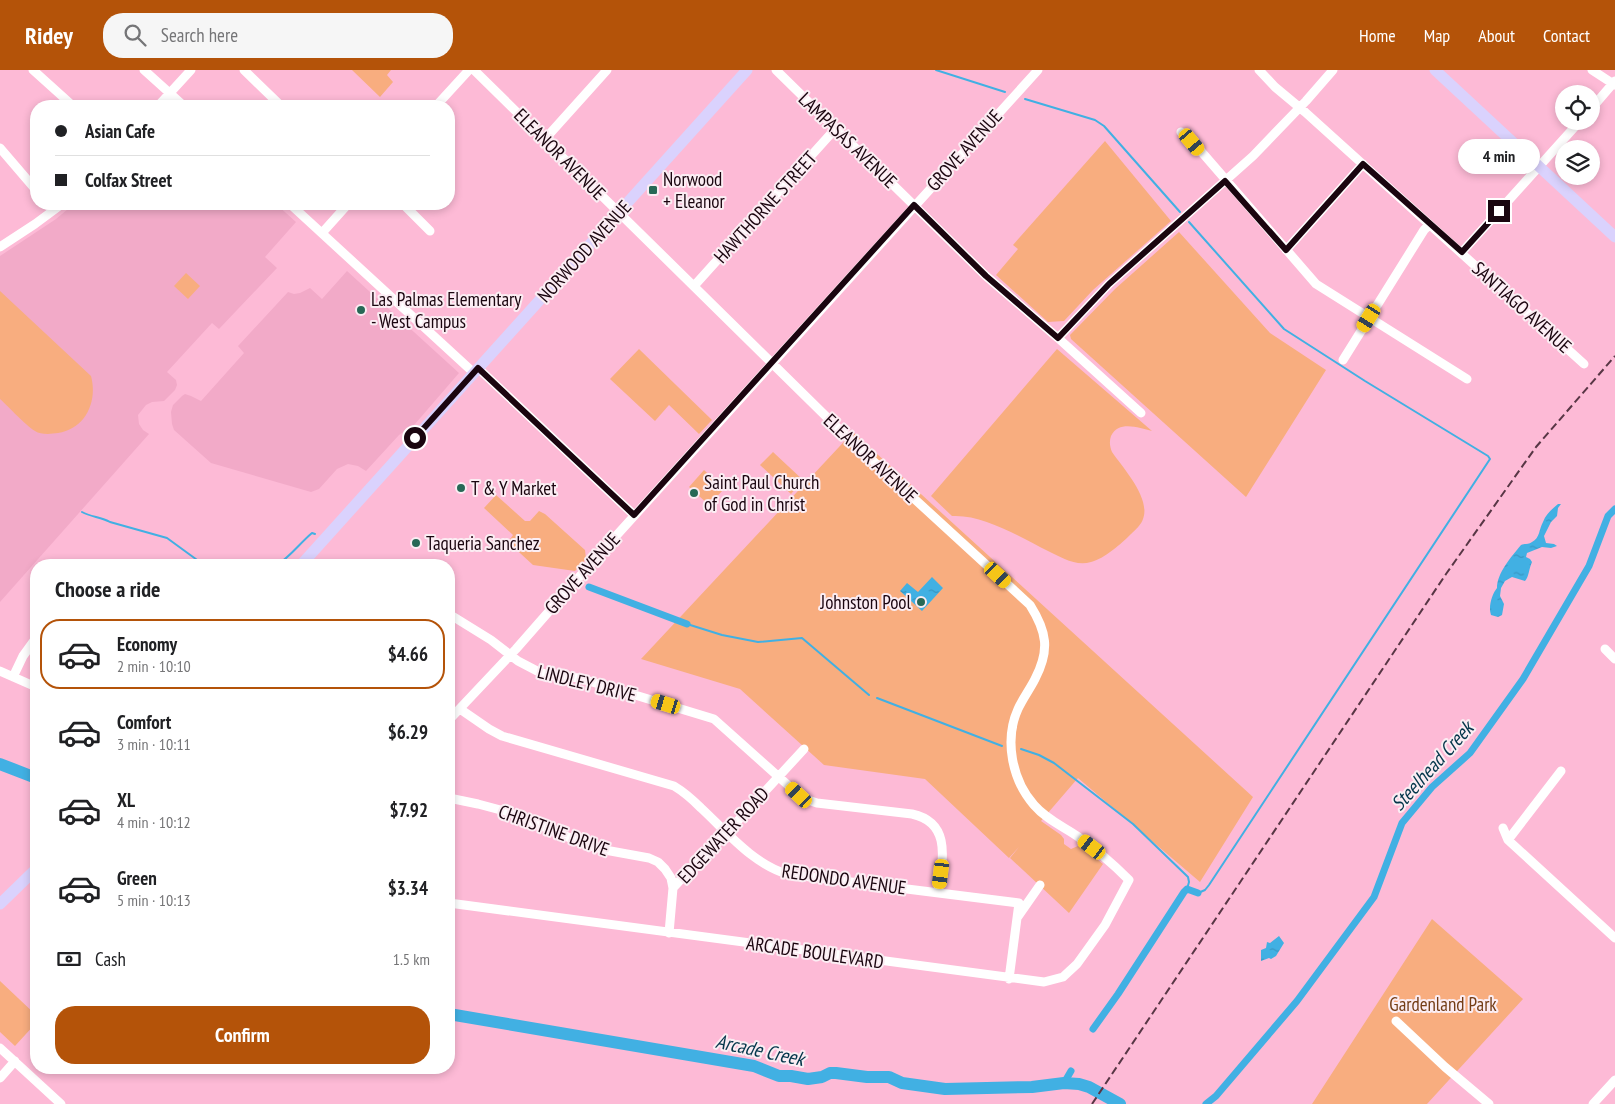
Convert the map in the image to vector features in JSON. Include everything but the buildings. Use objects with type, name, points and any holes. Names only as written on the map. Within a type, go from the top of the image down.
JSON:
[{"type":"main road","name":"NORWOOD AVENUE","points":[[306,559],[746,70]]},
{"type":"main road","points":[[1435,70],[1615,237]]},
{"type":"main road","points":[[0,904],[30,875]]},
{"type":"street","points":[[33,70],[66,100]]},
{"type":"street","points":[[144,70],[178,100]]},
{"type":"street","points":[[164,100],[191,70]]},
{"type":"street","points":[[244,70],[275,100]]},
{"type":"street","points":[[442,100],[469,70]]},
{"type":"street","name":"ELEANOR AVENUE","points":[[474,70],[853,442],[1030,604],[1041,621],[1045,640],[1043,660],[1036,678],[1018,709],[1012,729],[1011,749],[1014,769],[1022,788],[1034,805],[1049,819],[1076,835],[1101,854],[1129,880]]},
{"type":"street","points":[[545,139],[607,70]]},
{"type":"street","name":"LAMPASAS AVENUE","points":[[776,70],[986,276],[1141,413]]},
{"type":"street","name":"GROVE AVENUE","points":[[455,714],[511,655],[560,597],[1038,70]]},
{"type":"street","name":"SANTIAGO AVENUE","points":[[1259,70],[1271,83],[1462,252],[1584,364]]},
{"type":"street","points":[[1058,338],[1109,284],[1259,150],[1333,70]]},
{"type":"street","points":[[1592,70],[1614,83],[1600,99]]},
{"type":"street","name":"HAWTHORNE STREET","points":[[694,286],[836,128]]},
{"type":"street","points":[[1462,252],[1572,130]]},
{"type":"street","points":[[1181,132],[1192,142],[1316,284],[1467,379]]},
{"type":"street","points":[[0,148],[30,183]]},
{"type":"street","points":[[1286,250],[1363,164]]},
{"type":"street","points":[[0,247],[46,210]]},
{"type":"street","points":[[297,210],[476,370],[634,515]]},
{"type":"street","points":[[322,233],[343,210]]},
{"type":"street","points":[[408,210],[430,231]]},
{"type":"street","points":[[1343,360],[1424,230],[1430,225]]},
{"type":"street","name":"LINDLEY DRIVE","points":[[455,618],[530,668],[539,672],[579,678],[710,717],[722,725],[799,795],[813,802],[912,814],[926,820],[937,830],[943,845],[938,893]]},
{"type":"street","points":[[13,677],[30,646]]},
{"type":"street","points":[[1605,649],[1615,659]]},
{"type":"street","points":[[0,671],[30,684]]},
{"type":"street","name":"REDONDO AVENUE","points":[[460,709],[502,736],[674,786],[688,795],[760,862],[778,871],[787,874],[1019,903],[1017,918]]},
{"type":"street","name":"EDGEWATER ROAD","points":[[669,933],[673,888],[728,832],[804,749]]},
{"type":"street","points":[[1508,840],[1561,771]]},
{"type":"street","name":"CHRISTINE DRIVE","points":[[455,799],[508,812],[588,845],[648,858],[658,862],[665,869],[673,888]]},
{"type":"street","points":[[1503,828],[1508,840],[1615,938]]},
{"type":"street","name":"ARCADE BOULEVARD","points":[[455,904],[1009,979],[1044,982],[1063,977],[1077,964],[1105,925],[1129,880]]},
{"type":"street","points":[[1009,979],[1017,918],[1040,885]]},
{"type":"street","points":[[1396,1021],[1445,1067],[1489,1104]]},
{"type":"street","points":[[0,1048],[61,1104]]},
{"type":"street","points":[[0,1078],[15,1061]]},
{"type":"street","points":[[1593,1104],[1615,1080]]},
{"type":"shaded area","points":[[67,210],[283,210],[296,222],[265,257],[277,268],[219,329],[212,323],[167,372],[176,380],[175,390],[164,401],[152,402],[146,405],[138,415],[139,424],[149,434],[38,559],[30,559],[30,568],[0,602],[0,256]]},
{"type":"shaded area","points":[[347,271],[459,373],[415,424],[399,435],[366,471],[358,466],[348,464],[337,469],[319,489],[311,492],[211,463],[174,430],[171,412],[173,405],[185,394],[201,401],[244,353],[238,346],[288,292],[300,293],[310,288],[322,299]]},
{"type":"green space","points":[[352,70],[391,70],[387,75],[393,82],[380,97]]},
{"type":"green space","points":[[1105,141],[1171,221],[1093,290],[1064,321],[1048,322],[996,275],[1018,249],[1013,245]]},
{"type":"green space","points":[[1179,232],[1270,333],[1326,370],[1246,497],[1071,339],[1070,335],[1115,289]]},
{"type":"green space","points":[[186,273],[200,286],[188,299],[174,286]]},
{"type":"green space","points":[[0,291],[91,376],[93,395],[91,404],[87,413],[76,426],[58,433],[43,434],[37,432],[0,399]]},
{"type":"green space","points":[[639,349],[712,420],[699,434],[669,405],[655,421],[610,379]]},
{"type":"green space","points":[[1057,349],[1152,431],[1130,426],[1119,428],[1111,436],[1112,452],[1140,493],[1143,502],[1143,519],[1136,529],[1113,550],[1101,558],[1085,563],[1063,558],[989,523],[964,516],[952,516],[931,496]]},
{"type":"green space","points":[[853,432],[1253,797],[1200,882],[1078,778],[1041,821],[1061,835],[1064,839],[1064,844],[1071,849],[1078,846],[1082,847],[1103,864],[1069,913],[1010,858],[1019,847],[1009,858],[925,779],[824,765],[740,689],[641,659]]},
{"type":"green space","points":[[773,452],[803,480],[791,494],[760,465]]},
{"type":"green space","points":[[704,470],[724,489],[709,505],[689,487]]},
{"type":"green space","points":[[496,495],[525,521],[530,521],[539,511],[545,514],[585,550],[586,559],[575,571],[533,565],[508,542],[513,535],[484,508]]},
{"type":"green space","name":"Gardenland Park","points":[[1432,919],[1523,999],[1427,1104],[1312,1104]]},
{"type":"green space","points":[[0,981],[30,1009],[30,1030],[15,1046],[0,1032]]},
{"type":"water","points":[[1558,504],[1561,504],[1558,508],[1557,516],[1551,522],[1544,536],[1546,543],[1557,546],[1551,548],[1542,547],[1527,553],[1526,557],[1532,562],[1525,581],[1512,577],[1505,581],[1501,588],[1500,596],[1504,604],[1502,615],[1498,617],[1491,615],[1491,601],[1505,565],[1521,545],[1531,543],[1537,538],[1546,517]]},
{"type":"water","name":"Johnston Pool","points":[[932,577],[943,588],[922,611],[900,591],[907,583],[918,592]]},
{"type":"water","points":[[1279,936],[1284,943],[1276,956],[1261,961],[1261,950],[1266,948],[1267,942],[1270,943]]},
{"type":"waterway","points":[[936,70],[1005,92]]},
{"type":"waterway","points":[[1025,99],[1095,120],[1104,126],[1180,212]]},
{"type":"waterway","points":[[1189,222],[1284,329],[1490,459],[1209,885],[1205,890],[1198,893]]},
{"type":"waterway","name":"Steelhead Creek","points":[[1206,1104],[1216,1096],[1297,1001],[1374,897],[1402,823],[1432,787],[1470,753],[1523,679],[1589,566],[1608,516],[1615,509]]},
{"type":"waterway","points":[[82,512],[167,538],[196,559]]},
{"type":"waterway","points":[[285,559],[312,533],[315,534]]},
{"type":"waterway","points":[[589,587],[687,624]]},
{"type":"waterway","points":[[687,624],[722,635],[758,642],[802,638],[869,695]]},
{"type":"waterway","points":[[877,698],[1002,746]]},
{"type":"waterway","points":[[1021,749],[1039,755],[1054,763],[1133,824],[1188,877],[1187,889]]},
{"type":"waterway","name":"Arcade Creek","points":[[0,764],[30,776]]},
{"type":"waterway","points":[[1093,1029],[1184,892],[1187,889],[1198,893]]},
{"type":"waterway","name":"Arcade Creek","points":[[455,1015],[754,1066],[779,1076],[808,1079],[836,1073],[867,1077],[889,1077],[902,1083],[945,1089],[1032,1087],[1064,1083],[1079,1084],[1089,1087],[1120,1104]]},
{"type":"waterway","points":[[1064,1083],[1071,1071]]},
{"type":"railway","points":[[1092,1104],[1446,574],[1536,447],[1615,356]]},
{"type":"place","name":"Norwood + Eleanor","points":[[653,190]]},
{"type":"place","name":"Las Palmas Elementary - West Campus","points":[[361,310]]},
{"type":"place","name":"T & Y Market","points":[[461,488]]},
{"type":"place","name":"Saint Paul Church of God in Christ","points":[[694,493]]},
{"type":"place","name":"Taqueria Sanchez","points":[[416,543]]},
{"type":"place","name":"Johnston Pool","points":[[921,602]]},
{"type":"route","points":[[415,438],[478,368],[634,515],[914,205],[986,276],[1058,338],[1109,284],[1225,181],[1286,250],[1363,164],[1462,252],[1499,211]]}]
